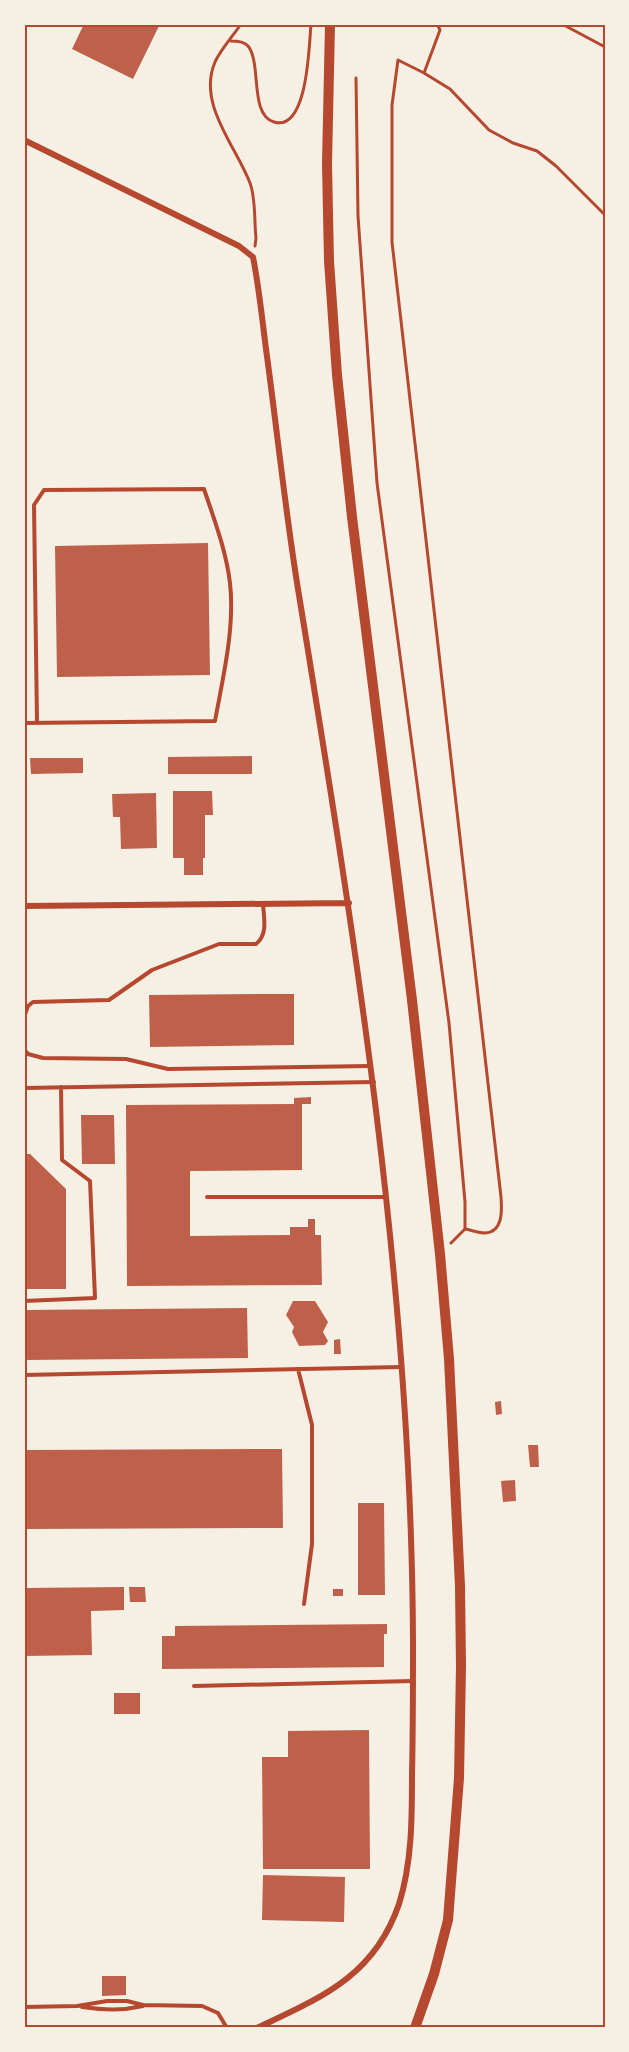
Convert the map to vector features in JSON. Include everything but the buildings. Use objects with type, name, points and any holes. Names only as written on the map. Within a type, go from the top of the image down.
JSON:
[{"type":"main road","points":[[330,24],[327,164],[329,261],[337,375],[440,1254],[449,1359],[460,1586],[459,1778],[447,1920],[434,1974],[415,2028]]},
{"type":"street","points":[[24,140],[239,246],[254,257],[296,576],[349,903],[374,1082],[402,1367],[410,1511],[413,1681],[412,1818],[408,1864],[398,1905],[381,1941],[356,1973],[322,1997],[257,2028]]},
{"type":"street","points":[[24,906],[349,903]]},
{"type":"lane","points":[[24,723],[215,721],[229,640],[230,584],[220,534],[204,489],[44,490],[33,505],[37,722]]},
{"type":"lane","points":[[24,1017],[28,1006],[33,1002],[109,1000],[152,970],[219,944],[256,944],[262,938],[264,931],[263,904]]},
{"type":"lane","points":[[24,1049],[34,1057],[126,1059],[168,1069],[371,1066]]},
{"type":"lane","points":[[24,1088],[374,1082]]},
{"type":"lane","points":[[24,1301],[95,1298],[90,1181],[62,1160],[61,1087]]},
{"type":"lane","points":[[207,1197],[387,1197]]},
{"type":"lane","points":[[24,1375],[402,1367]]},
{"type":"lane","points":[[298,1369],[312,1425],[312,1544],[304,1604]]},
{"type":"lane","points":[[194,1686],[413,1681]]},
{"type":"lane","points":[[24,2007],[77,2006],[106,2001],[126,2001],[143,2005],[202,2006],[218,2013],[227,2028]]},
{"type":"lane","points":[[77,2006],[127,2010],[143,2005]]},
{"type":"path","points":[[241,24],[215,61],[211,78],[212,97],[219,123],[250,182],[256,238],[254,257]]},
{"type":"path","points":[[231,41],[241,42],[248,46],[252,55],[261,110],[266,118],[281,123],[293,116],[304,89],[311,24]]},
{"type":"path","points":[[424,73],[440,30],[437,24]]},
{"type":"path","points":[[562,24],[605,47]]},
{"type":"path","points":[[465,1229],[486,1233],[497,1228],[502,1217],[501,1197],[392,242],[392,105],[398,60],[450,89],[489,130],[513,143],[537,151],[556,166],[605,215]]},
{"type":"path","points":[[356,78],[358,216],[377,483],[449,1023],[465,1202],[465,1229],[440,1254]]}]
